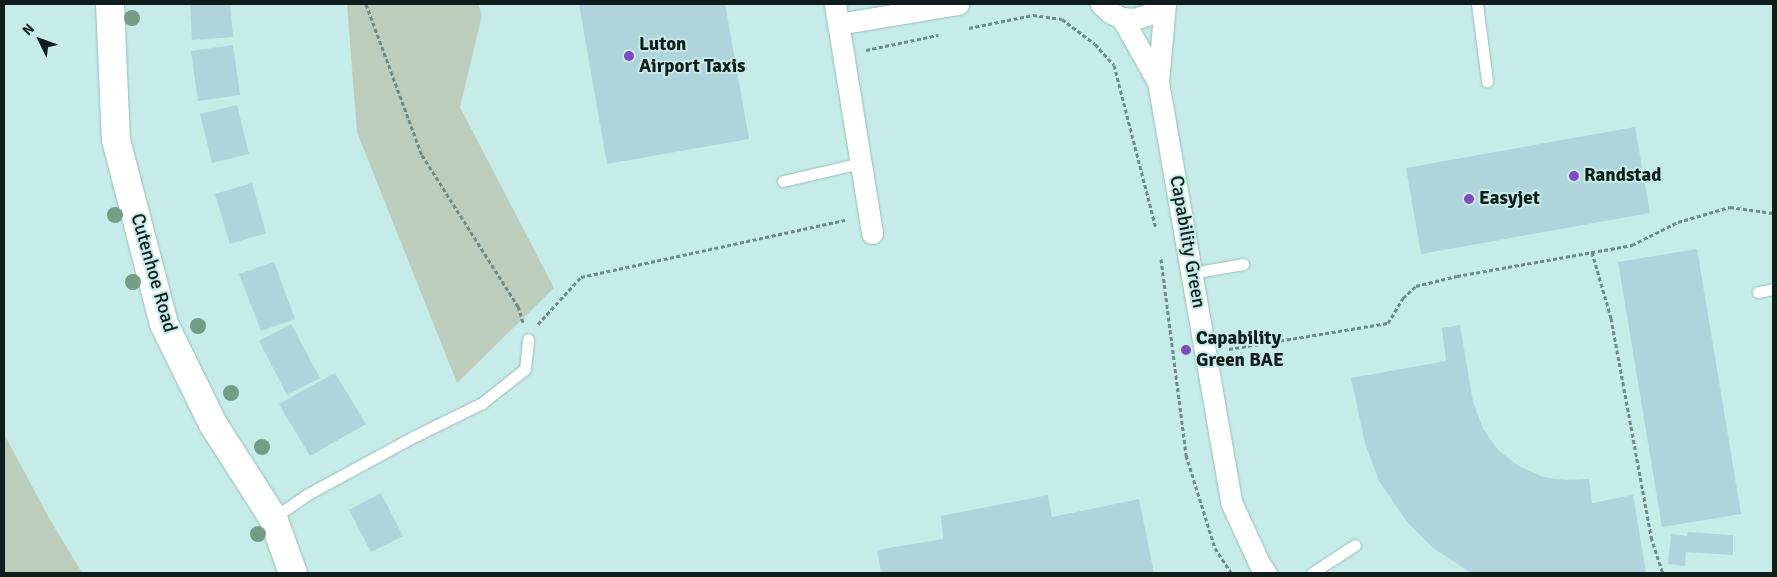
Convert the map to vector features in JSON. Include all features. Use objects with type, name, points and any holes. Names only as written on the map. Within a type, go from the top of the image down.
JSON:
[{"type":"street","name":"Cutenhoe Road","points":[[110,4],[116,140],[164,324],[213,424],[273,518],[293,573]]},
{"type":"street","points":[[871,224],[836,14],[958,4]]},
{"type":"street","points":[[1101,4],[1111,13],[1122,18],[1145,17],[1156,12],[1165,4]]},
{"type":"street","points":[[1158,82],[1165,4]]},
{"type":"street","points":[[1122,18],[1158,82]]},
{"type":"street","name":"Capability Green","points":[[1158,82],[1231,502],[1260,565],[1266,573]]},
{"type":"lane","points":[[1477,4],[1487,81]]},
{"type":"lane","points":[[783,181],[861,163]]},
{"type":"lane","points":[[1192,273],[1243,264]]},
{"type":"lane","points":[[1758,292],[1773,289]]},
{"type":"lane","points":[[273,518],[308,494],[482,403],[525,369],[528,339]]},
{"type":"lane","points":[[1312,573],[1355,545]]},
{"type":"path","points":[[366,4],[422,155],[518,306],[528,339]]},
{"type":"path","points":[[967,29],[1033,14],[1062,19],[1095,44],[1114,65],[1156,230]]},
{"type":"path","points":[[843,55],[948,33]]},
{"type":"path","points":[[1221,350],[1388,323],[1404,298],[1416,286],[1457,276],[1632,245],[1678,222],[1730,206],[1773,213]]},
{"type":"path","points":[[528,339],[537,325],[581,277],[871,224]]},
{"type":"path","points":[[1160,250],[1186,455],[1214,548],[1232,573]]},
{"type":"path","points":[[1592,252],[1611,318],[1651,537],[1663,573]]},
{"type":"green space","points":[[347,4],[478,4],[482,15],[460,107],[554,288],[457,383],[357,132]]},
{"type":"green space","points":[[4,434],[49,518],[82,573],[4,573]]},
{"type":"building","points":[[190,4],[230,4],[233,37],[192,40]]},
{"type":"building","points":[[579,4],[725,4],[749,139],[607,164]]},
{"type":"building","points":[[233,45],[240,95],[198,101],[191,51]]},
{"type":"building","points":[[237,105],[249,154],[212,163],[200,114]]},
{"type":"building","points":[[1635,127],[1650,213],[1421,254],[1406,168]]},
{"type":"building","points":[[252,183],[266,233],[230,244],[215,194]]},
{"type":"building","points":[[1697,249],[1741,514],[1662,527],[1618,262]]},
{"type":"building","points":[[274,262],[295,319],[261,331],[239,274]]},
{"type":"building","points":[[291,324],[320,378],[287,395],[259,341]]},
{"type":"building","points":[[1460,325],[1473,402],[1483,429],[1499,451],[1519,466],[1543,477],[1565,480],[1589,479],[1592,503],[1633,495],[1646,573],[1471,573],[1433,548],[1407,522],[1379,481],[1365,443],[1351,378],[1446,361],[1442,328]]},
{"type":"building","points":[[335,373],[366,424],[310,456],[279,404]]},
{"type":"building","points":[[381,493],[403,536],[371,552],[349,510]]},
{"type":"building","points":[[1048,495],[1052,517],[1139,499],[1154,573],[881,573],[877,550],[943,539],[941,516]]},
{"type":"building","points":[[1688,532],[1733,535],[1733,555],[1686,552],[1685,566],[1668,564],[1671,534],[1687,536]]},
{"type":"place","name":"Luton Airport Taxis","points":[[629,56]]},
{"type":"place","name":"Randstad","points":[[1574,176]]},
{"type":"place","name":"Easyjet","points":[[1469,199]]},
{"type":"place","name":"Capability Green BAE","points":[[1186,350]]}]
